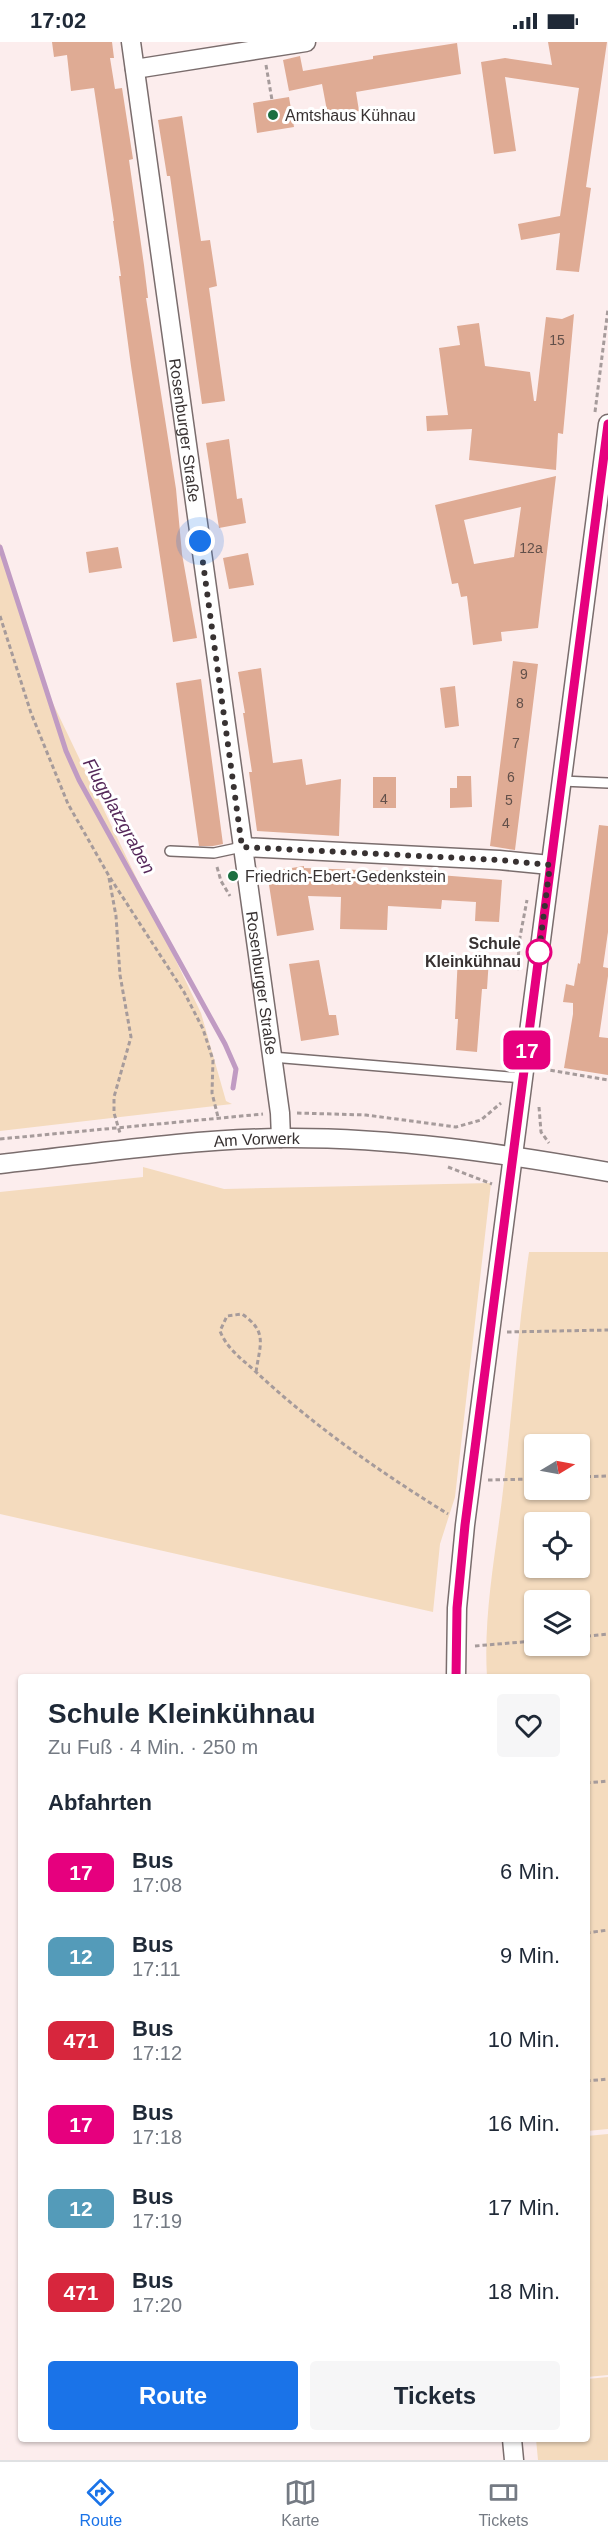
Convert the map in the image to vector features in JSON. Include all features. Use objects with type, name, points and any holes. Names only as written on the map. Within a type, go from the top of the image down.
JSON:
[{"type":"street","name":"Rosenburger Straße","points":[[131,42],[280,1113],[281,1138]]},
{"type":"street","points":[[135,69],[306,42]]},
{"type":"street","points":[[456,1674],[455,1646],[465,1525],[608,424]]},
{"type":"street","points":[[242,847],[499,860],[550,865]]},
{"type":"street","name":"Am Vorwerk","points":[[0,1164],[246,1139],[281,1138],[364,1141],[513,1155],[608,1172]]},
{"type":"street","points":[[512,2442],[514,2460]]},
{"type":"lane","points":[[562,781],[608,783]]},
{"type":"lane","points":[[171,851],[214,853],[242,847]]},
{"type":"lane","points":[[272,1057],[523,1078]]},
{"type":"path","points":[[263,49],[272,100]]},
{"type":"path","points":[[0,616],[32,713],[68,804],[109,876],[184,992],[203,1029],[213,1060],[212,1093],[218,1116]]},
{"type":"path","points":[[109,876],[116,916],[120,975],[131,1037],[114,1097],[114,1113],[119,1126],[122,1151]]},
{"type":"path","points":[[543,1069],[608,1080]]},
{"type":"path","points":[[538,1102],[541,1132],[551,1147]]},
{"type":"path","points":[[438,1166],[449,1167],[508,1190]]},
{"type":"path","points":[[256,1372],[260,1338],[256,1323],[242,1314],[227,1316],[220,1330],[225,1343],[256,1372],[278,1392],[383,1474],[465,1525]]},
{"type":"path","points":[[490,1331],[517,1333],[608,1330]]},
{"type":"path","points":[[590,1477],[608,1476]]},
{"type":"path","points":[[471,1481],[524,1479]]},
{"type":"path","points":[[590,1636],[608,1634]]},
{"type":"path","points":[[455,1646],[524,1642]]},
{"type":"path","points":[[590,1783],[608,1781]]},
{"type":"path","points":[[590,1932],[608,1930]]},
{"type":"path","points":[[590,2081],[608,2079]]},
{"type":"shaded area","points":[[0,543],[48,693],[201,1013],[226,1101],[232,1104],[0,1131]]},
{"type":"shaded area","points":[[143,1167],[224,1189],[491,1183],[455,1497],[440,1544],[433,1612],[0,1514],[0,1192],[143,1177]]},
{"type":"shaded area","points":[[529,1252],[608,1252],[608,2129],[590,2131],[590,1674],[487,1674],[489,1604]]},
{"type":"shaded area","points":[[608,2134],[608,2375],[590,2377],[590,2136]]},
{"type":"shaded area","points":[[608,2377],[608,2460],[538,2460],[536,2442],[590,2442],[590,2379]]},
{"type":"building","points":[[52,42],[112,42],[114,58],[110,58],[115,89],[122,88],[133,159],[129,160],[144,265],[148,298],[146,298],[176,489],[182,554],[197,638],[173,642],[131,366],[114,221],[94,88],[71,91],[67,55],[54,57]]},
{"type":"building","points":[[548,42],[607,42],[586,187],[591,188],[579,272],[556,270],[560,233],[521,240],[518,224],[560,216],[579,88],[505,77],[516,151],[494,154],[481,62],[505,58],[552,65]]},
{"type":"building","points":[[457,43],[461,74],[356,92],[359,111],[328,116],[322,84],[289,91],[283,60],[300,56],[303,71],[373,59],[373,56]]},
{"type":"building","name":"Amtshaus Kühnau","points":[[289,97],[294,127],[257,133],[253,103]]},
{"type":"building","points":[[182,116],[201,241],[210,240],[217,286],[209,288],[225,401],[202,404],[170,176],[167,176],[158,120]]},
{"type":"building","points":[[574,314],[563,434],[558,433],[556,470],[469,460],[472,429],[427,431],[426,416],[448,415],[439,348],[460,345],[457,326],[479,323],[485,366],[530,372],[534,401],[536,401],[546,317],[562,319]]},
{"type":"building","points":[[229,439],[237,499],[242,498],[246,523],[219,528],[206,443]]},
{"type":"building","points":[[556,476],[538,628],[501,632],[502,641],[473,645],[467,596],[461,597],[458,583],[452,584],[435,505]],"holes":[[[521,507],[514,557],[474,564],[464,520]]]},
{"type":"building","points":[[118,547],[122,568],[89,573],[86,552]]},
{"type":"building","points":[[248,553],[254,585],[229,589],[223,558]]},
{"type":"building","points":[[513,661],[538,664],[515,850],[490,846]]},
{"type":"building","points":[[261,668],[273,763],[302,759],[306,785],[341,779],[339,836],[257,831],[249,772],[252,772],[243,713],[245,713],[238,672]]},
{"type":"building","points":[[201,679],[223,844],[213,846],[199,846],[176,683]]},
{"type":"building","points":[[455,686],[459,726],[445,728],[440,688]]},
{"type":"building","points":[[457,776],[471,776],[472,807],[450,808],[450,788],[457,788]]},
{"type":"building","points":[[373,777],[396,777],[396,808],[373,808]]},
{"type":"building","points":[[599,825],[608,826],[608,932],[603,967],[608,968],[608,976],[599,1037],[608,1038],[608,1075],[564,1068],[573,1003],[563,1002],[566,984],[574,986],[578,963],[580,964]]},
{"type":"building","points":[[304,866],[304,868],[389,871],[502,880],[499,922],[475,921],[476,902],[442,900],[441,909],[388,906],[387,930],[340,929],[341,897],[308,896],[314,930],[277,936],[267,872]]},
{"type":"building","points":[[458,955],[489,958],[487,989],[482,989],[477,1052],[456,1050]]},
{"type":"building","points":[[319,960],[329,1015],[336,1015],[339,1035],[301,1041],[289,964]]},
{"type":"waterway","name":"Flugplatzgraben","points":[[0,547],[66,751],[79,780],[225,1044],[236,1069],[233,1088]]},
{"type":"bus line","name":"17","points":[[456,1674],[457,1608],[465,1525],[608,424]]},
{"type":"place","name":"Amtshaus Kühnau","points":[[273,115]]},
{"type":"place","name":"Friedrich-Ebert-Gedenkstein","points":[[233,876]]},
{"type":"place","name":"Schule Kleinkühnau","points":[[539,952]]},
{"type":"route","points":[[200,541],[242,847],[499,860],[550,865],[539,952]]}]
